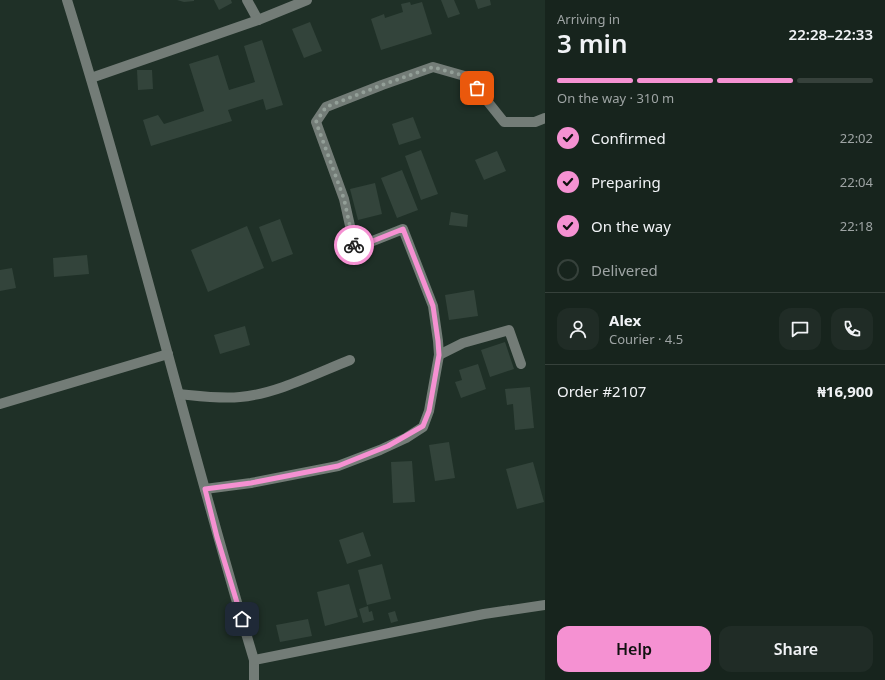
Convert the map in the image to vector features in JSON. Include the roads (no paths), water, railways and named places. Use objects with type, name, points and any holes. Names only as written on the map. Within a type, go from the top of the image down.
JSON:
[{"type":"street","points":[[67,0],[91,78],[179,394],[217,537],[254,660],[254,680]]},
{"type":"street","points":[[247,0],[258,20]]},
{"type":"street","points":[[91,78],[258,20],[307,0]]},
{"type":"street","points":[[205,489],[251,483],[338,466],[406,438],[423,426],[429,411],[439,355],[433,306],[403,229],[355,248],[344,199],[316,122],[326,107],[433,67],[468,77],[504,122],[535,122],[545,118]]},
{"type":"street","points":[[439,355],[463,343],[509,330],[521,364]]},
{"type":"street","points":[[0,404],[168,354]]},
{"type":"street","points":[[179,394],[213,397],[241,397],[272,390],[350,360]]},
{"type":"street","points":[[254,660],[484,614],[545,605]]}]
